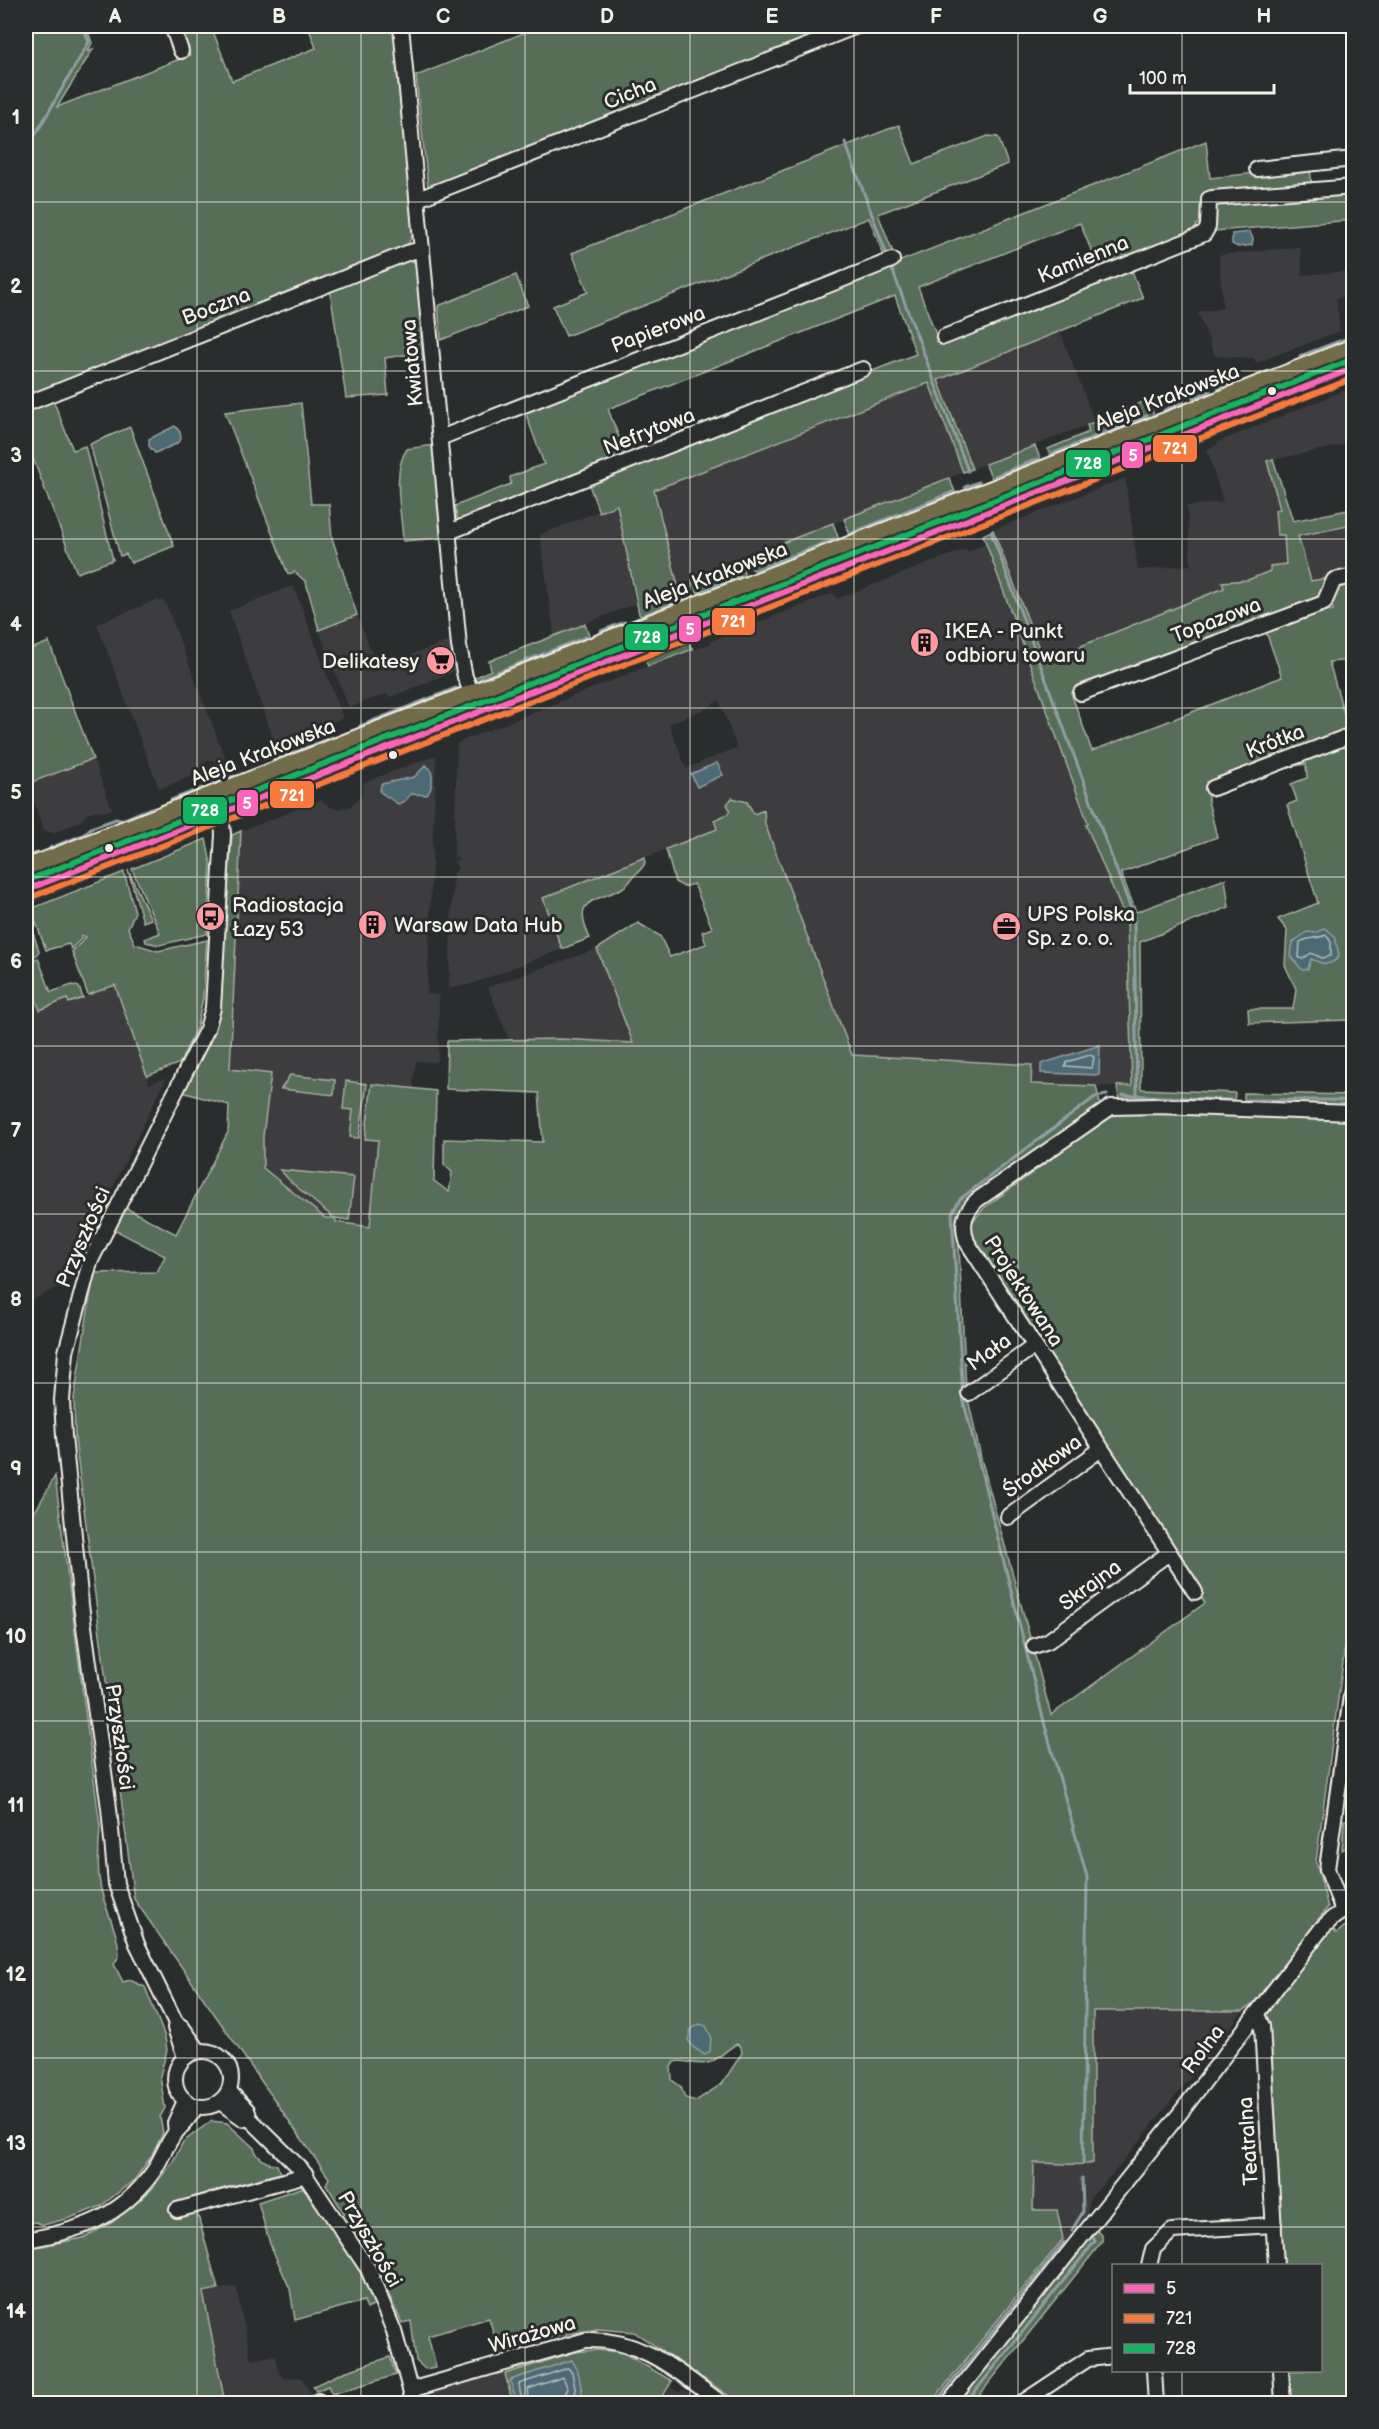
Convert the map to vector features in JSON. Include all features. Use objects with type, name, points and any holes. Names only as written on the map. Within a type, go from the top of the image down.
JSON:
[{"type":"main road","name":"Aleja Krakowska","points":[[26,869],[1353,348]]},
{"type":"main road","name":"Aleja Krakowska","points":[[26,890],[447,723],[1221,422],[1353,368]]},
{"type":"street","points":[[172,26],[181,51]]},
{"type":"street","name":"Kwiatowa","points":[[401,26],[459,646],[465,677],[472,694]]},
{"type":"street","name":"Cicha","points":[[418,198],[857,26]]},
{"type":"street","points":[[1257,169],[1353,159]]},
{"type":"street","name":"Kamienna","points":[[944,337],[1204,234],[1208,227],[1209,199],[1353,187]]},
{"type":"street","name":"Boczna","points":[[26,404],[422,249]]},
{"type":"street","name":"Papierowa","points":[[440,438],[892,260]]},
{"type":"street","name":"Nefrytowa","points":[[448,532],[863,369]]},
{"type":"street","name":"Topazowa","points":[[1081,693],[1324,603],[1334,580],[1353,576]]},
{"type":"street","name":"Krótka","points":[[1213,788],[1353,734]]},
{"type":"street","name":"Przyszłości","points":[[199,2051],[185,2030],[176,2023],[137,1944],[116,1884],[109,1808],[81,1605],[62,1400],[66,1352],[90,1262],[210,1020],[213,1008],[218,937],[223,834],[217,795]]},
{"type":"street","name":"Projektowana","points":[[1195,1592],[967,1242],[963,1232],[965,1215],[977,1200],[1111,1107],[1353,1113]]},
{"type":"street","name":"Mała","points":[[969,1393],[1034,1346]]},
{"type":"street","name":"Środkowa","points":[[1008,1517],[1101,1449]]},
{"type":"street","name":"Skrajna","points":[[1034,1646],[1048,1641],[1169,1553]]},
{"type":"street","name":"Rolna","points":[[948,2403],[1149,2153],[1322,1928],[1348,1907],[1327,1869],[1353,1675]]},
{"type":"street","name":"Teatralna","points":[[1257,2014],[1262,2026],[1276,2264]]},
{"type":"street","name":"Przyszłości","points":[[176,2023],[174,2028],[185,2057]]},
{"type":"street","points":[[199,2051],[215,2053],[226,2062],[231,2077],[229,2091],[220,2102],[208,2107],[190,2104],[177,2090],[174,2077],[179,2064],[185,2057],[199,2051]]},
{"type":"street","name":"Przyszłości","points":[[229,2091],[247,2110],[250,2120],[306,2175],[352,2244],[376,2285],[394,2331],[412,2397]]},
{"type":"street","name":"Przyszłości","points":[[220,2102],[243,2119],[250,2120]]},
{"type":"street","points":[[26,2240],[84,2226],[104,2218],[134,2195],[160,2162],[176,2132],[182,2128],[190,2104]]},
{"type":"street","points":[[177,2210],[306,2175]]},
{"type":"street","points":[[1149,2264],[1153,2249],[1172,2231],[1274,2225]]},
{"type":"street","name":"Wirażowa","points":[[412,2397],[586,2340],[605,2339],[624,2343],[651,2354],[723,2403]]},
{"type":"street","points":[[1020,2403],[1088,2359],[1112,2356]]},
{"type":"street","points":[[1154,2372],[1156,2403]]},
{"type":"street","points":[[1281,2372],[1283,2403]]},
{"type":"shaded area","points":[[1300,247],[1302,275],[1353,271],[1353,297],[1336,298],[1340,331],[1256,363],[1254,358],[1215,356],[1198,312],[1223,308],[1219,255]]},
{"type":"shaded area","points":[[1060,331],[1095,422],[972,469],[938,380]]},
{"type":"shaded area","points":[[930,383],[963,472],[678,586],[654,490]]},
{"type":"shaded area","points":[[1353,387],[1353,443],[1267,461],[1281,509],[1275,510],[1277,535],[1284,535],[1287,564],[1270,566],[1270,571],[1248,580],[1222,582],[1224,588],[1043,661],[993,530],[1125,478],[1138,570],[1191,565],[1187,506],[1223,502],[1207,449],[1217,445],[1218,442]]},
{"type":"shaded area","points":[[617,504],[635,604],[554,635],[540,535]]},
{"type":"shaded area","points":[[1353,525],[1353,573],[1311,581],[1297,535]]},
{"type":"shaded area","points":[[985,544],[1089,823],[1086,825],[1127,922],[1132,1087],[1031,1084],[1033,1065],[329,2178],[134,1899],[75,1439],[94,1273],[157,1272],[228,1132],[241,831],[321,800],[330,807],[338,809],[352,806],[362,795],[363,783],[436,755],[427,994],[439,995],[438,1060],[435,1062],[416,1061],[413,1082],[414,1088],[436,1091],[434,1181],[449,1192],[556,1198],[543,1040],[509,1040],[488,987],[597,949],[633,1043],[851,1055],[765,824],[764,810],[544,898],[562,949],[469,985],[449,988],[453,873],[458,870],[454,861],[458,860],[458,856],[454,857],[457,743],[833,593],[837,599],[963,550],[966,549],[967,552]],"holes":[[[719,700],[737,748],[686,768],[669,724],[707,708]]]},
{"type":"shaded area","points":[[294,587],[343,718],[275,744],[229,611]]},
{"type":"shaded area","points":[[156,600],[165,602],[227,763],[219,766],[213,760],[203,763],[202,772],[159,789],[97,624]]},
{"type":"shaded area","points":[[357,615],[377,666],[450,641],[455,671],[390,697],[386,694],[349,708],[319,630]]},
{"type":"shaded area","points":[[93,759],[112,809],[103,812],[97,810],[86,814],[81,821],[53,833],[44,830],[27,784]]},
{"type":"shaded area","points":[[115,985],[149,1084],[166,1078],[66,1283],[26,1303],[26,1004],[37,1000],[41,1009],[68,998],[69,1003]]},
{"type":"shaded area","points":[[1093,2011],[1243,2011],[1118,2168],[1090,2198],[1087,2216],[1065,2245],[1057,2210],[1033,2211],[1034,2163],[1081,2165],[1093,2163]]},
{"type":"shaded area","points":[[236,2286],[251,2360],[276,2355],[278,2371],[283,2378],[302,2379],[312,2395],[290,2403],[225,2403],[203,2292]]},
{"type":"shaded area","points":[[503,2371],[511,2396],[482,2403],[426,2404],[436,2391]]},
{"type":"shaded area","points":[[671,2387],[679,2392],[683,2389],[705,2403],[660,2404]]},
{"type":"green space","points":[[26,26],[86,26],[92,43],[88,51],[93,49],[57,107],[190,55],[182,34],[205,26],[211,26],[232,81],[316,48],[308,26],[395,26],[414,233],[408,244],[397,249],[398,254],[26,402]]},
{"type":"green space","points":[[541,26],[842,26],[428,187],[416,76]]},
{"type":"green space","points":[[899,125],[914,164],[988,136],[998,137],[1008,164],[878,214],[894,255],[885,258],[869,218],[566,336],[553,306],[588,292],[572,253]]},
{"type":"green space","points":[[1206,141],[1210,178],[1310,167],[1312,188],[1204,195],[1206,221],[1196,225],[1197,232],[1099,269],[1080,223],[918,287],[940,345],[1131,269],[1143,298],[938,380],[972,469],[963,472],[929,383],[654,490],[678,586],[668,590],[672,606],[643,618],[639,614],[617,505],[599,512],[588,482],[916,354],[895,296],[608,409],[627,458],[462,522],[457,519],[455,506],[511,484],[510,477],[544,464],[524,409]]},
{"type":"green space","points":[[1353,192],[1353,220],[1215,231],[1212,204]]},
{"type":"green space","points":[[410,260],[417,263],[423,361],[404,355],[385,358],[388,395],[346,398],[330,289]]},
{"type":"green space","points":[[516,275],[528,306],[441,340],[438,306]]},
{"type":"green space","points":[[53,400],[73,450],[85,446],[113,560],[77,573],[26,440],[26,411]]},
{"type":"green space","points":[[1148,400],[1154,415],[1051,457],[1048,449],[1089,432],[1087,425]]},
{"type":"green space","points":[[301,403],[311,504],[329,504],[332,538],[357,615],[319,630],[306,582],[295,572],[288,574],[225,412]]},
{"type":"green space","points":[[130,427],[174,546],[131,563],[126,554],[120,556],[90,444]]},
{"type":"green space","points":[[434,445],[441,538],[403,541],[398,481],[402,458],[407,449]]},
{"type":"green space","points":[[1035,446],[1040,458],[1038,462],[993,480],[985,464]]},
{"type":"green space","points":[[1273,459],[1293,521],[1353,509],[1353,525],[1298,536],[1311,581],[1333,577],[1317,601],[1239,627],[1071,693],[1092,751],[1282,677],[1265,629],[1307,613],[1333,610],[1331,602],[1337,584],[1353,580],[1353,608],[1348,609],[1349,625],[1353,625],[1353,660],[1329,662],[1349,731],[1208,787],[1208,801],[1217,837],[1121,873],[1136,912],[1225,879],[1229,907],[1140,942],[1141,1087],[1142,1089],[1235,1093],[1234,1102],[1119,1099],[1117,1086],[1132,1086],[1127,922],[1086,825],[1088,823],[983,535],[993,530],[1044,661],[1224,588],[1222,582],[1248,580],[1270,571],[1270,566],[1286,564],[1284,535],[1277,535],[1275,510],[1280,509],[1267,461]]},
{"type":"green space","points":[[949,478],[956,494],[850,535],[844,519]]},
{"type":"green space","points":[[833,523],[839,540],[756,572],[749,566],[747,557]]},
{"type":"green space","points":[[740,560],[743,578],[699,595],[693,583],[718,573]]},
{"type":"green space","points":[[585,624],[588,637],[484,680],[476,681],[474,678],[491,670],[489,661]]},
{"type":"green space","points":[[49,642],[93,759],[27,784],[26,651]]},
{"type":"green space","points":[[688,643],[693,649],[648,666],[645,660]]},
{"type":"green space","points":[[1353,737],[1353,896],[1348,899],[1354,943],[1351,1020],[1249,1023],[1248,1009],[1293,1009],[1296,989],[1285,965],[1287,930],[1278,919],[1318,903],[1287,805],[1297,801],[1291,784],[1307,778],[1306,764],[1288,767],[1287,763]]},
{"type":"green space","points":[[732,798],[747,802],[754,814],[764,810],[765,824],[852,1055],[1032,1065],[1031,1084],[1096,1086],[1101,1108],[969,1202],[962,1208],[958,1227],[966,1390],[981,1458],[1051,1715],[1205,1603],[970,1237],[972,1222],[984,1208],[1107,1118],[1120,1112],[1353,1119],[1353,1588],[1316,1862],[1328,1907],[1253,2004],[1243,2011],[1093,2011],[1093,2163],[1080,2165],[1034,2163],[1033,2210],[1057,2210],[1063,2239],[931,2403],[740,2403],[634,2332],[597,2329],[544,2338],[499,2351],[489,2318],[428,2336],[436,2367],[425,2369],[416,2361],[411,2321],[402,2323],[371,2257],[326,2184],[329,2178],[134,1899],[75,1439],[74,1398],[94,1273],[157,1272],[165,1256],[115,1230],[126,1208],[176,1234],[228,1132],[229,1105],[182,1092],[216,1026],[232,835],[241,831],[230,1069],[271,1074],[263,1136],[263,1168],[325,1218],[334,1218],[280,1170],[354,1177],[349,1220],[335,1218],[336,1222],[370,1227],[378,1140],[365,1139],[372,1084],[436,1091],[434,1181],[449,1192],[452,1172],[444,1165],[444,1139],[543,1142],[539,1093],[446,1089],[447,1041],[560,1039],[633,1043],[597,949],[638,923],[660,936],[670,957],[706,944],[702,932],[712,928],[694,884],[684,887],[675,882],[666,849],[717,829],[714,820],[728,814],[730,810],[727,804]],"holes":[[[737,2044],[741,2047],[742,2053],[722,2084],[696,2101],[685,2098],[681,2087],[672,2080],[671,2067],[674,2062],[708,2063]]]},
{"type":"green space","points":[[206,839],[211,864],[207,934],[159,945],[146,942],[145,939],[160,933],[132,869]]},
{"type":"green space","points":[[645,857],[643,867],[626,886],[596,899],[585,908],[583,915],[590,938],[562,949],[543,898]]},
{"type":"green space","points":[[128,870],[151,919],[143,922]]},
{"type":"green space","points":[[124,872],[135,912],[128,928],[135,944],[158,951],[207,940],[203,998],[197,1026],[180,1063],[147,1076],[115,985],[88,995],[72,952],[86,937],[81,935],[81,939],[71,949],[69,944],[46,950],[32,912],[33,908]]},
{"type":"green space","points":[[26,911],[39,951],[37,955],[26,959]]},
{"type":"green space","points":[[38,958],[51,992],[72,985],[79,987],[83,998],[69,1003],[67,999],[40,1010],[36,1000],[26,1004],[26,963]]},
{"type":"green space","points":[[290,1075],[335,1080],[334,1095],[281,1089]]},
{"type":"green space","points":[[346,1081],[367,1084],[359,1138],[350,1137],[353,1110],[343,1109]]},
{"type":"green space","points":[[1244,1093],[1353,1095],[1353,1106],[1244,1103]]},
{"type":"green space","points":[[55,1476],[100,1826],[99,1876],[115,1932],[119,1956],[114,1964],[123,1982],[130,1980],[145,1987],[165,2037],[167,2050],[160,2076],[165,2108],[160,2117],[163,2133],[151,2157],[135,2179],[101,2206],[43,2225],[36,2222],[26,2224],[26,1521],[36,1510]]},
{"type":"green space","points":[[1349,1755],[1353,1756],[1353,1799],[1344,1794]]},
{"type":"green space","points":[[1344,1820],[1353,1821],[1353,1844],[1342,1850]]},
{"type":"green space","points":[[1353,1919],[1353,2403],[1286,2403],[1285,2372],[1322,2372],[1322,2264],[1279,2264],[1266,2007],[1331,1927],[1337,1933]]},
{"type":"green space","points":[[211,2121],[227,2123],[254,2148],[260,2158],[277,2165],[280,2173],[193,2197],[218,2289],[203,2292],[225,2403],[26,2403],[26,2249],[83,2238],[113,2222],[151,2190],[173,2161],[183,2142]]},
{"type":"green space","points":[[304,2187],[345,2243],[375,2305],[367,2309],[364,2301],[295,2320],[290,2289],[270,2244],[258,2202]]},
{"type":"green space","points":[[1094,2228],[1102,2235],[1102,2242],[973,2403],[954,2403]]},
{"type":"green space","points":[[596,2350],[622,2352],[672,2381],[659,2403],[482,2403],[511,2396],[505,2374],[575,2352]]},
{"type":"green space","points":[[390,2357],[396,2375],[332,2394],[328,2386],[316,2391],[313,2386],[344,2372]]},
{"type":"water","points":[[1250,232],[1253,239],[1252,245],[1238,247],[1232,244],[1232,234]]},
{"type":"water","points":[[175,426],[180,432],[181,439],[176,444],[155,453],[149,446],[149,439]]},
{"type":"water","points":[[717,763],[723,775],[697,787],[691,774]]},
{"type":"water","points":[[426,765],[431,770],[432,780],[427,795],[411,794],[405,801],[398,804],[380,792],[381,784],[414,777]]},
{"type":"water","points":[[1325,928],[1335,936],[1339,956],[1329,963],[1311,959],[1308,969],[1302,970],[1291,956],[1293,942],[1307,932],[1316,933]]},
{"type":"water","points":[[1100,1045],[1099,1075],[1041,1073],[1041,1064]]},
{"type":"water","points":[[700,2024],[706,2026],[711,2036],[710,2051],[705,2055],[693,2047],[688,2040],[691,2029]]},
{"type":"water","points":[[572,2360],[578,2371],[583,2398],[569,2403],[517,2403],[510,2380]]},
{"type":"waterway","points":[[26,151],[89,42],[83,26]]},
{"type":"waterway","points":[[815,26],[817,30]]},
{"type":"waterway","points":[[845,142],[887,255]]},
{"type":"waterway","points":[[892,269],[968,471]]},
{"type":"waterway","points":[[1300,356],[1353,336]]},
{"type":"waterway","points":[[1218,388],[1236,381]]},
{"type":"waterway","points":[[1193,398],[1210,391]]},
{"type":"waterway","points":[[1164,410],[1182,402]]},
{"type":"waterway","points":[[1052,454],[1147,416]]},
{"type":"waterway","points":[[995,476],[1037,459]]},
{"type":"waterway","points":[[965,487],[979,482]]},
{"type":"waterway","points":[[852,533],[953,492]]},
{"type":"waterway","points":[[991,532],[1134,917],[1137,1096]]},
{"type":"waterway","points":[[756,570],[835,539]]},
{"type":"waterway","points":[[700,592],[740,576]]},
{"type":"waterway","points":[[644,615],[672,604]]},
{"type":"waterway","points":[[601,631],[625,622]]},
{"type":"waterway","points":[[480,679],[586,637]]},
{"type":"waterway","points":[[360,726],[456,688]]},
{"type":"waterway","points":[[273,761],[332,737]]},
{"type":"waterway","points":[[171,800],[234,776]]},
{"type":"waterway","points":[[50,848],[83,835],[91,828],[116,819],[122,820],[151,808]]},
{"type":"waterway","points":[[130,862],[201,834]]},
{"type":"waterway","points":[[26,857],[37,853]]},
{"type":"waterway","points":[[31,901],[118,866]]},
{"type":"waterway","points":[[1083,2163],[1087,1877],[1044,1722],[963,1399],[952,1213],[960,1199],[1095,1097],[1107,1095]]},
{"type":"waterway","points":[[1123,1095],[1232,1100]]},
{"type":"waterway","points":[[1247,1100],[1354,1100]]},
{"type":"waterway","points":[[1320,1862],[1354,1622]]},
{"type":"waterway","points":[[1072,2230],[1083,2212],[1082,2178]]},
{"type":"waterway","points":[[965,2404],[1095,2241],[1091,2234]]},
{"type":"waterway","points":[[934,2404],[1064,2242]]},
{"type":"transit line","name":"728","points":[[26,881],[1351,360]]},
{"type":"transit line","name":"5","points":[[26,890],[1354,368]]},
{"type":"transit line","name":"721","points":[[29,898],[1354,378]]},
{"type":"place","name":"IKEA - Punkt odbioru towaru","points":[[924,643]]},
{"type":"place","name":"Delikatesy","points":[[440,661]]},
{"type":"place","name":"Radiostacja Łazy 53","points":[[211,917]]},
{"type":"place","name":"Warsaw Data Hub","points":[[373,925]]},
{"type":"place","name":"UPS Polska Sp. z o. o.","points":[[1006,926]]}]
